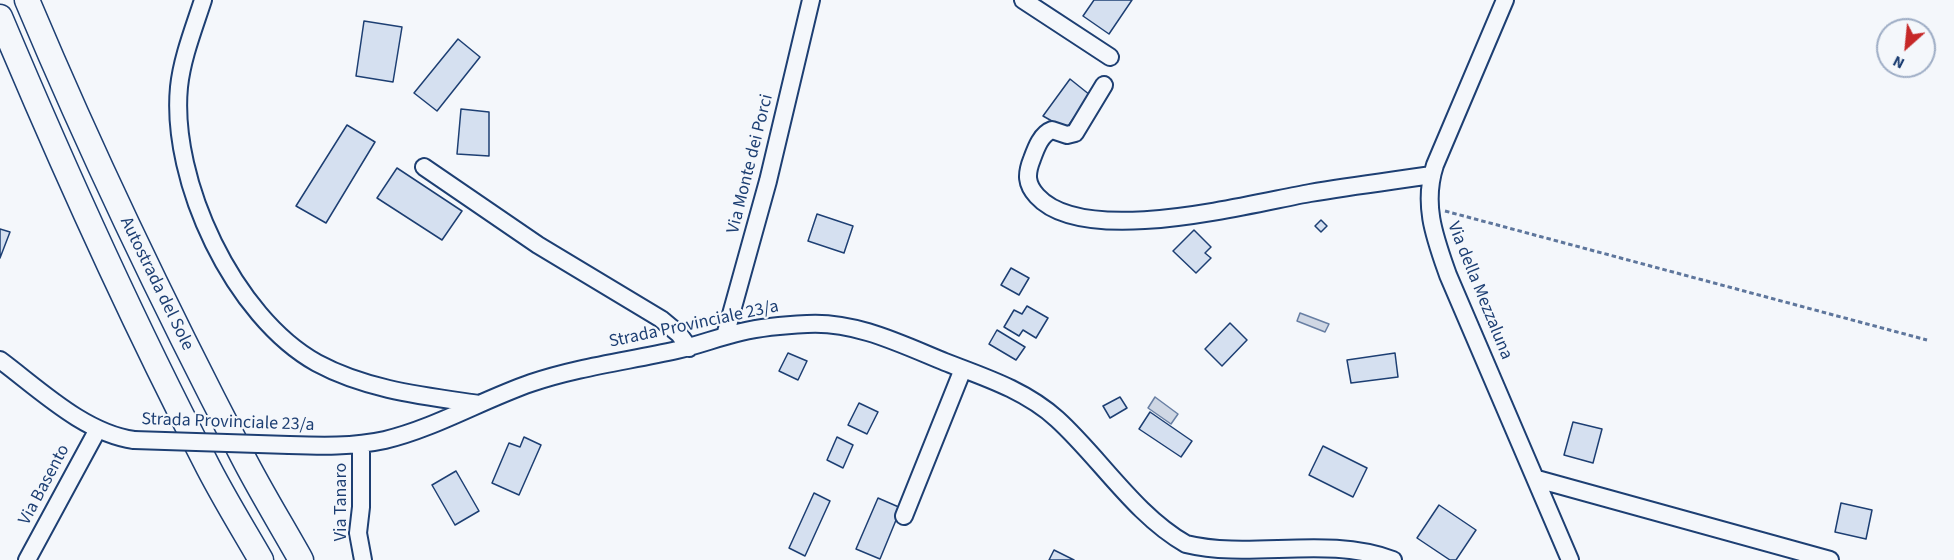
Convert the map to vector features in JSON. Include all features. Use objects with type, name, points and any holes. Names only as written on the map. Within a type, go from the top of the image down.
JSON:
[{"type":"highway","name":"Autostrada del Sole","points":[[27,0],[92,150],[141,254],[243,459],[301,560]]},
{"type":"highway","name":"Autostrada del Sole","points":[[0,17],[66,171],[129,306],[205,463],[261,560]]},
{"type":"street","points":[[202,0],[182,69],[179,88],[179,124],[184,156],[199,209],[230,272],[276,332],[290,345],[317,363],[348,377],[378,386],[479,404]]},
{"type":"street","name":"Via Monte dei Porci","points":[[725,336],[768,181],[811,0]]},
{"type":"street","points":[[1023,0],[1110,57]]},
{"type":"street","name":"Via della Mezzaluna","points":[[1505,0],[1443,144],[1432,176],[1429,206],[1434,235],[1448,275],[1570,560]]},
{"type":"street","points":[[1104,84],[1075,133],[1066,135],[1052,130],[1045,134],[1028,168],[1028,184],[1035,194],[1045,204],[1067,213],[1085,218],[1114,221],[1164,219],[1332,190],[1432,176]]},
{"type":"street","points":[[424,167],[538,245],[661,319],[679,334],[689,348]]},
{"type":"street","name":"Strada Provinciale 23/a","points":[[0,360],[74,415],[116,436],[134,440],[289,445],[361,444],[404,434],[552,376],[689,348],[752,330],[812,323],[836,325],[884,337],[1016,391],[1045,408],[1159,524],[1186,543],[1221,558],[1350,551],[1374,554],[1393,560]]},
{"type":"street","points":[[904,516],[963,369]]},
{"type":"street","name":"Via Basento","points":[[27,560],[98,429]]},
{"type":"street","name":"Via Tanaro","points":[[361,444],[361,507],[358,533],[363,560]]},
{"type":"street","points":[[1537,479],[1830,560]]},
{"type":"path","points":[[1429,206],[1927,340]]},
{"type":"shaded area","points":[[1300,313],[1329,324],[1325,332],[1297,321]]},
{"type":"shaded area","points":[[1155,397],[1178,414],[1171,424],[1148,408]]},
{"type":"building","points":[[1094,0],[1132,0],[1109,34],[1083,16]]},
{"type":"building","points":[[364,21],[402,27],[393,82],[356,76]]},
{"type":"building","points":[[458,39],[480,57],[437,111],[414,93]]},
{"type":"building","points":[[1070,79],[1090,95],[1066,129],[1043,116]]},
{"type":"building","points":[[461,109],[489,112],[489,156],[457,154]]},
{"type":"building","points":[[347,125],[375,142],[326,223],[296,206]]},
{"type":"building","points":[[397,168],[462,211],[442,240],[377,198]]},
{"type":"building","points":[[817,214],[853,226],[844,253],[808,241]]},
{"type":"building","points":[[1321,220],[1327,226],[1321,232],[1315,226]]},
{"type":"building","points":[[0,229],[10,232],[0,258]]},
{"type":"building","points":[[1194,230],[1211,247],[1205,253],[1211,258],[1196,273],[1173,251]]},
{"type":"building","points":[[1011,268],[1029,278],[1019,295],[1001,285]]},
{"type":"building","points":[[1027,306],[1048,318],[1036,338],[1023,330],[1019,336],[1004,327],[1014,310],[1022,314]]},
{"type":"building","points":[[1230,323],[1247,340],[1222,366],[1205,349]]},
{"type":"building","points":[[997,330],[1025,347],[1016,360],[989,344]]},
{"type":"building","points":[[788,353],[807,361],[798,380],[779,371]]},
{"type":"building","points":[[1395,353],[1398,377],[1351,383],[1347,360]]},
{"type":"building","points":[[1120,397],[1127,408],[1110,418],[1103,406]]},
{"type":"building","points":[[859,403],[878,412],[867,434],[848,425]]},
{"type":"building","points":[[1150,412],[1192,441],[1181,457],[1139,429]]},
{"type":"building","points":[[1573,422],[1602,429],[1593,463],[1564,455]]},
{"type":"building","points":[[524,437],[541,445],[519,495],[492,483],[509,443],[520,447]]},
{"type":"building","points":[[837,437],[853,445],[843,468],[827,460]]},
{"type":"building","points":[[1323,446],[1367,468],[1353,497],[1309,475]]},
{"type":"building","points":[[456,471],[479,511],[455,525],[432,485]]},
{"type":"building","points":[[814,493],[830,501],[805,556],[789,548]]},
{"type":"building","points":[[878,498],[901,508],[880,559],[856,549]]},
{"type":"building","points":[[1841,503],[1872,510],[1866,539],[1835,532]]},
{"type":"building","points":[[1439,505],[1476,530],[1456,560],[1450,560],[1417,538]]},
{"type":"building","points":[[1054,550],[1074,560],[1049,560]]}]
